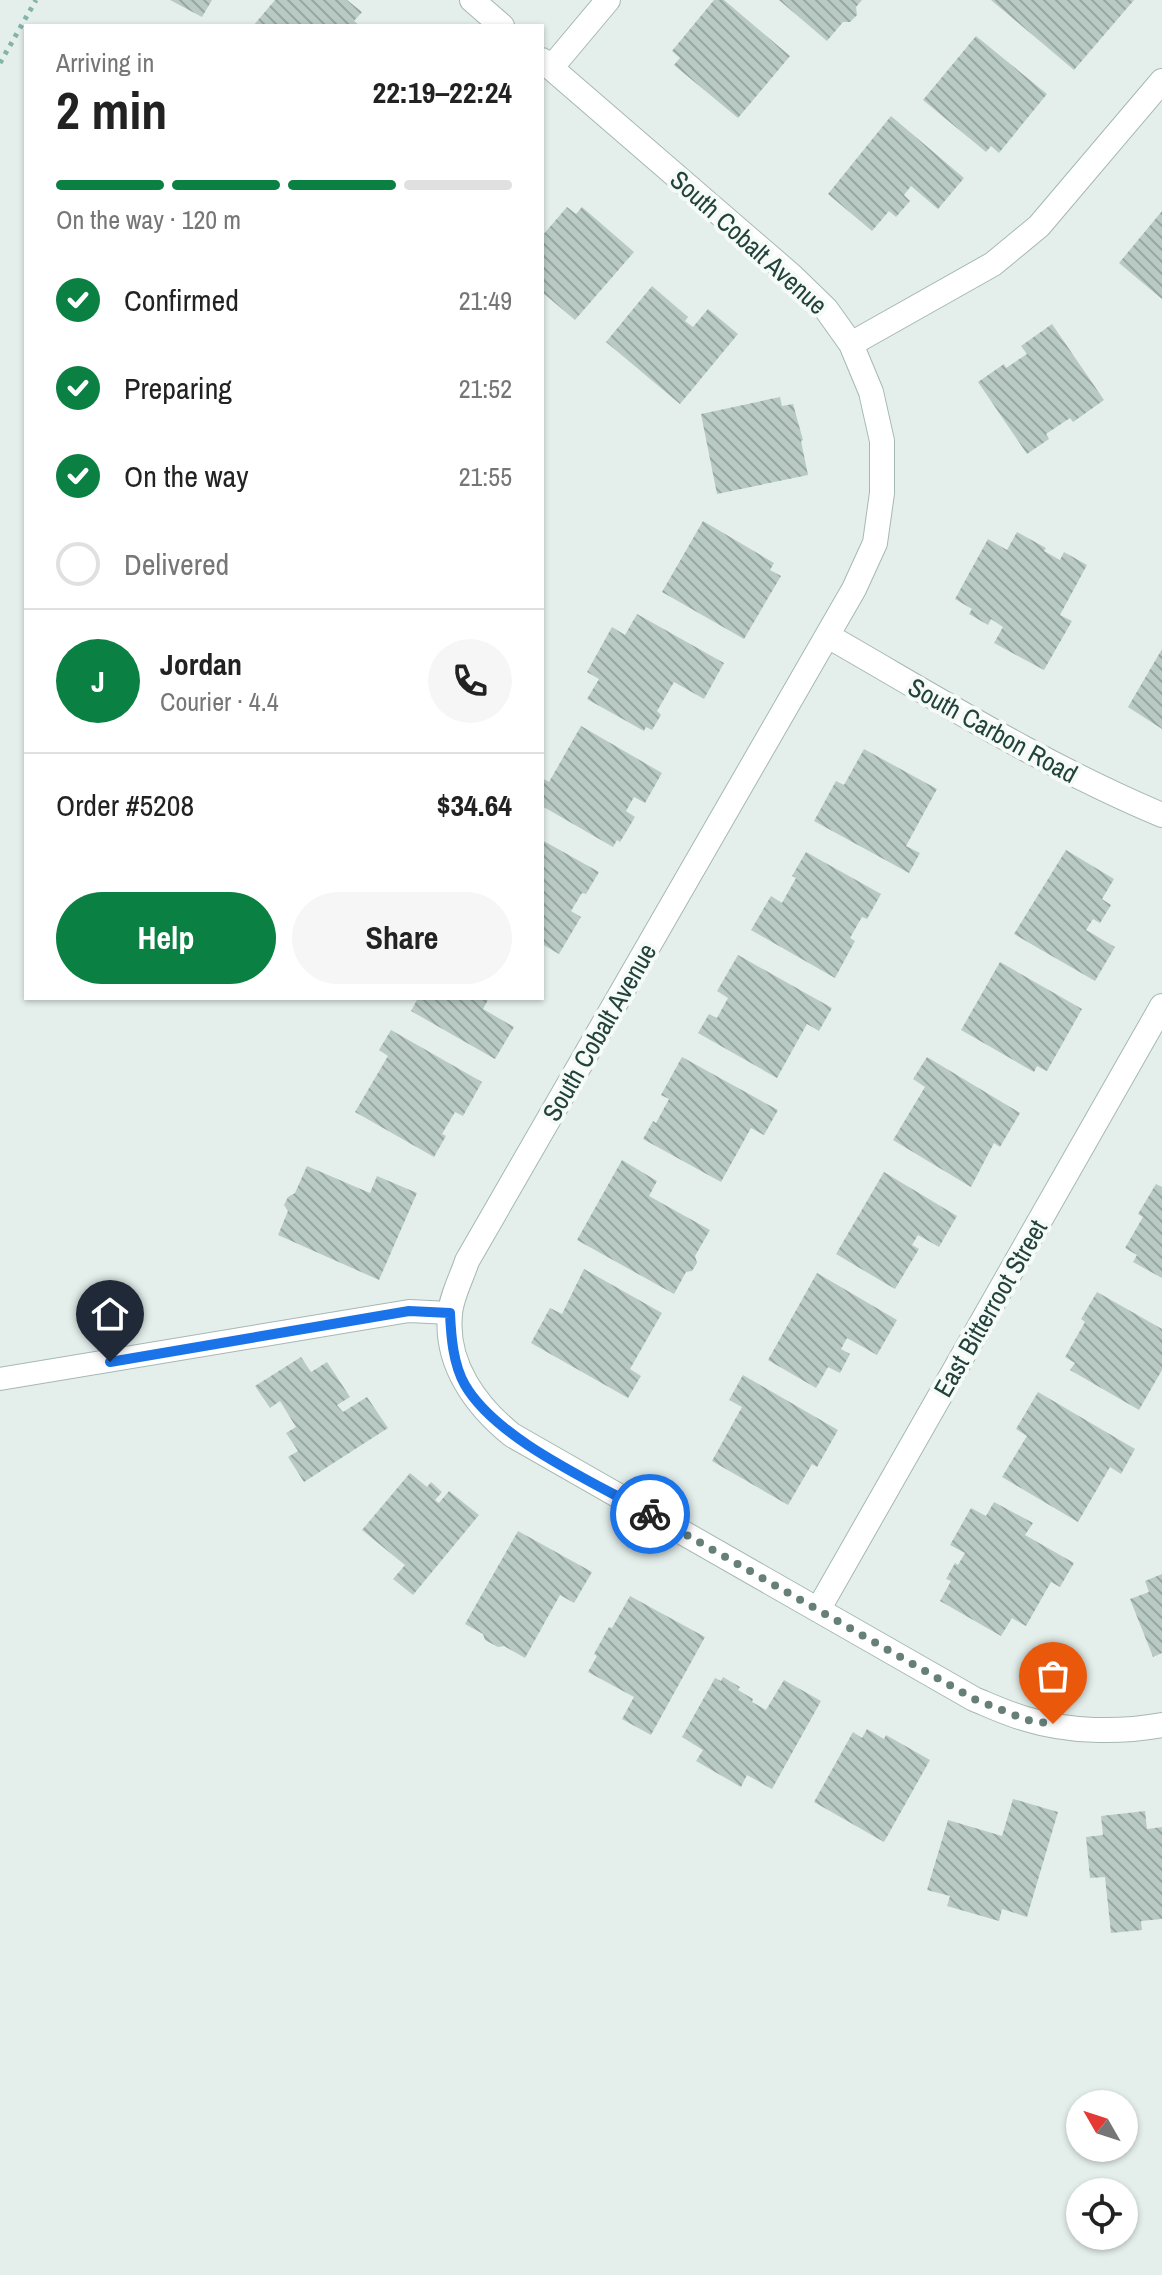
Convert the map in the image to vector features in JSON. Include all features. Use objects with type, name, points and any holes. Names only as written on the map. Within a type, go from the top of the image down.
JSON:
[{"type":"street","points":[[472,0],[500,24]]},
{"type":"street","points":[[546,64],[608,0]]},
{"type":"street","name":"South Cobalt Avenue","points":[[546,64],[792,276],[826,309],[851,344],[871,392],[882,441],[882,493],[875,543],[854,589],[467,1261],[450,1313],[452,1344],[464,1383],[487,1414],[512,1435],[974,1699],[1027,1720],[1079,1729],[1137,1729],[1162,1725]]},
{"type":"street","points":[[851,344],[993,264],[1039,226],[1162,81]]},
{"type":"street","name":"South Carbon Road","points":[[828,636],[1052,764],[1102,790],[1162,815]]},
{"type":"street","name":"East Bitterroot Street","points":[[818,1610],[1162,1006]]},
{"type":"lane","points":[[0,1379],[409,1311],[450,1313]]},
{"type":"path","points":[[0,63],[36,0]]},
{"type":"building","points":[[170,0],[212,0],[202,17]]},
{"type":"building","points":[[275,0],[347,0],[362,12],[354,21],[358,24],[255,24]]},
{"type":"building","points":[[714,0],[724,0],[790,56],[738,118],[674,65],[680,58],[672,51]]},
{"type":"building","points":[[779,0],[862,0],[856,7],[857,15],[850,22],[843,22],[827,41]]},
{"type":"building","points":[[991,0],[1134,0],[1074,70]]},
{"type":"building","points":[[976,36],[1047,94],[999,153],[991,146],[986,152],[923,100]]},
{"type":"building","points":[[891,116],[964,178],[938,209],[911,186],[904,195],[910,201],[896,217],[889,211],[872,231],[828,194]]},
{"type":"building","points":[[567,207],[576,214],[582,207],[634,252],[575,320],[544,294],[544,234]]},
{"type":"building","points":[[1162,211],[1162,299],[1119,263]]},
{"type":"building","points":[[652,286],[688,317],[685,321],[693,327],[708,309],[738,334],[680,404],[606,342]]},
{"type":"building","points":[[1052,324],[1104,400],[1073,422],[1070,418],[1046,434],[1049,439],[1027,454],[978,382],[1004,364],[1006,368],[1027,354],[1021,346]]},
{"type":"building","points":[[780,397],[782,406],[793,404],[808,475],[717,494],[701,414]]},
{"type":"building","points":[[703,521],[774,563],[770,570],[781,576],[744,639],[662,592]]},
{"type":"building","points":[[1017,532],[1046,548],[1044,551],[1060,560],[1064,552],[1087,565],[1060,615],[1072,621],[1044,670],[994,643],[1003,627],[991,619],[988,625],[969,614],[972,609],[955,599],[988,539],[1007,550]]},
{"type":"building","points":[[637,614],[724,663],[704,699],[674,682],[657,711],[661,715],[652,730],[646,727],[644,731],[587,699],[599,679],[587,672],[612,627],[625,635]]},
{"type":"building","points":[[1162,649],[1162,729],[1128,707]]},
{"type":"building","points":[[581,726],[662,773],[645,803],[634,797],[626,811],[635,817],[620,842],[617,840],[613,847],[544,807],[544,779],[549,782]]},
{"type":"building","points":[[864,749],[937,789],[906,846],[920,853],[909,873],[814,821],[836,781],[844,785]]},
{"type":"building","points":[[544,841],[599,872],[571,911],[581,917],[559,954],[544,945]]},
{"type":"building","points":[[1066,850],[1114,879],[1102,899],[1111,905],[1100,923],[1093,919],[1086,930],[1115,947],[1095,981],[1014,934]]},
{"type":"building","points":[[806,852],[881,894],[867,919],[862,917],[850,938],[855,941],[835,978],[751,930],[771,896],[782,903],[796,878],[792,876]]},
{"type":"building","points":[[738,955],[832,1008],[819,1031],[807,1024],[777,1078],[698,1033],[709,1014],[717,1018],[728,998],[717,991]]},
{"type":"building","points":[[1000,962],[1082,1009],[1047,1071],[1037,1066],[1034,1072],[961,1030]]},
{"type":"building","points":[[417,1000],[488,1000],[483,1009],[514,1027],[495,1059],[411,1011]]},
{"type":"building","points":[[391,1030],[482,1082],[463,1116],[455,1112],[442,1134],[446,1136],[434,1157],[355,1112],[388,1056],[379,1050]]},
{"type":"building","points":[[682,1057],[778,1110],[764,1135],[751,1128],[721,1182],[643,1139],[669,1099],[661,1095]]},
{"type":"building","points":[[927,1057],[1020,1113],[1000,1147],[994,1143],[971,1187],[893,1140],[925,1087],[913,1079]]},
{"type":"building","points":[[622,1160],[657,1181],[649,1196],[710,1230],[695,1256],[697,1263],[692,1271],[686,1272],[674,1294],[577,1240]]},
{"type":"building","points":[[307,1166],[370,1193],[377,1176],[417,1193],[379,1280],[278,1235],[288,1211],[284,1205],[288,1197],[295,1193]]},
{"type":"building","points":[[884,1172],[957,1216],[939,1247],[918,1235],[912,1245],[919,1249],[895,1289],[836,1254]]},
{"type":"building","points":[[1156,1184],[1162,1187],[1162,1278],[1133,1262],[1137,1255],[1125,1248],[1143,1217],[1138,1214]]},
{"type":"building","points":[[584,1269],[662,1313],[630,1369],[641,1376],[628,1398],[531,1343],[550,1308],[562,1314]]},
{"type":"building","points":[[817,1273],[897,1320],[877,1355],[847,1338],[841,1349],[850,1354],[840,1373],[828,1367],[816,1388],[768,1360]]},
{"type":"building","points":[[1097,1292],[1162,1329],[1162,1370],[1139,1410],[1070,1370],[1075,1363],[1065,1357],[1085,1322],[1081,1319]]},
{"type":"building","points":[[301,1357],[311,1372],[327,1362],[350,1397],[337,1405],[343,1412],[367,1397],[388,1428],[304,1482],[288,1457],[298,1451],[286,1433],[296,1427],[280,1401],[270,1408],[255,1386]]},
{"type":"building","points":[[743,1375],[838,1430],[817,1467],[812,1464],[788,1505],[712,1461],[742,1407],[729,1400]]},
{"type":"building","points":[[1038,1392],[1135,1449],[1121,1474],[1110,1467],[1078,1522],[1002,1477],[1027,1436],[1016,1429]]},
{"type":"building","points":[[410,1473],[427,1487],[431,1482],[442,1492],[435,1500],[439,1503],[449,1491],[479,1515],[413,1595],[393,1579],[405,1565],[362,1530]]},
{"type":"building","points":[[994,1502],[1033,1523],[1025,1535],[1074,1563],[1060,1587],[1051,1582],[1026,1626],[1012,1618],[1001,1636],[940,1601],[951,1581],[946,1579],[965,1553],[950,1545],[971,1508],[986,1516]]},
{"type":"building","points":[[518,1531],[592,1572],[574,1603],[560,1595],[525,1658],[485,1640],[483,1634],[465,1624]]},
{"type":"building","points":[[1162,1574],[1162,1653],[1153,1657],[1130,1599],[1149,1592],[1145,1581]]},
{"type":"building","points":[[630,1596],[705,1637],[651,1735],[622,1719],[634,1697],[588,1672],[597,1656],[594,1654]]},
{"type":"building","points":[[723,1677],[740,1687],[738,1690],[766,1710],[784,1680],[821,1701],[772,1789],[747,1775],[741,1787],[696,1761],[703,1750],[682,1737],[715,1678],[721,1681]]},
{"type":"building","points":[[867,1729],[884,1739],[886,1735],[930,1760],[884,1842],[814,1802],[853,1732],[862,1738]]},
{"type":"building","points":[[1013,1799],[1058,1812],[1027,1917],[1002,1909],[999,1921],[947,1906],[950,1896],[927,1890],[948,1820],[1002,1836]]},
{"type":"building","points":[[1145,1811],[1147,1829],[1162,1827],[1162,1919],[1141,1921],[1142,1930],[1111,1933],[1105,1877],[1090,1878],[1086,1837],[1103,1835],[1101,1816]]},
{"type":"way so far","points":[[650,1514],[974,1699],[1027,1720],[1053,1724]]},
{"type":"route","points":[[110,1362],[409,1311],[450,1313],[452,1344],[464,1383],[487,1414],[512,1435],[650,1514]]}]
